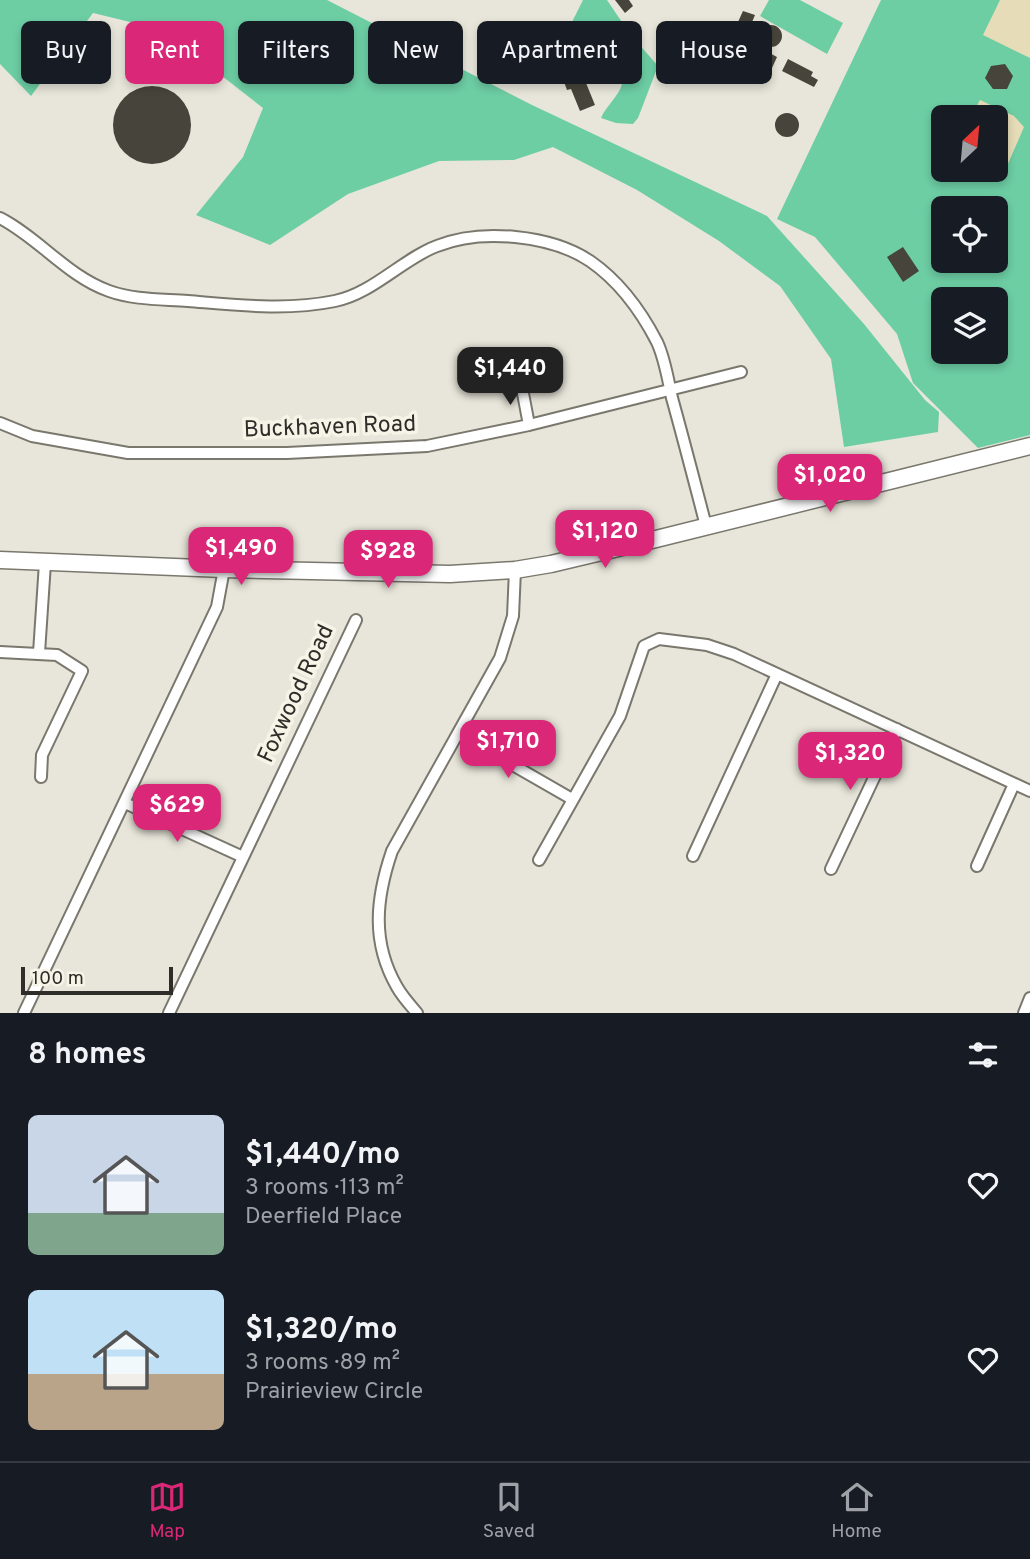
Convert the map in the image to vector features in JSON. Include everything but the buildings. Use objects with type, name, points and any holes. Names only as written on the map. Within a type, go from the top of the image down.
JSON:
[{"type":"street","points":[[0,218],[12,224],[71,271],[109,291],[136,298],[279,308],[338,301],[372,285],[437,246],[476,237],[513,236],[553,245],[589,261],[621,288],[641,314],[658,345],[706,526]]},
{"type":"street","name":"Buckhaven Road","points":[[0,423],[32,436],[128,453],[260,453],[427,446],[529,425],[741,372]]},
{"type":"street","points":[[521,383],[529,425]]},
{"type":"street","points":[[0,560],[450,574],[515,570],[551,564],[1030,446]]},
{"type":"street","points":[[39,653],[45,563]]},
{"type":"street","points":[[24,1013],[217,607],[224,569]]},
{"type":"street","points":[[416,1013],[397,988],[383,953],[377,910],[381,883],[392,851],[459,734],[506,644],[513,616],[515,570]]},
{"type":"street","name":"Foxwood Road","points":[[169,1013],[356,620]]},
{"type":"street","points":[[539,860],[620,716],[645,646],[659,639],[707,645],[734,654],[1030,791]]},
{"type":"street","points":[[0,652],[57,655],[82,671],[42,755],[41,777]]},
{"type":"street","points":[[693,856],[777,674]]},
{"type":"street","points":[[831,869],[897,729]]},
{"type":"street","points":[[459,734],[572,799]]},
{"type":"street","points":[[977,866],[1014,784]]},
{"type":"street","points":[[125,803],[243,857]]},
{"type":"street","points":[[1024,1013],[1030,998]]},
{"type":"green space","points":[[0,0],[327,0],[368,21],[368,84],[463,84],[463,70],[477,77],[477,84],[491,84],[767,216],[864,324],[925,400],[939,412],[938,432],[844,447],[831,359],[780,286],[719,241],[637,190],[553,147],[514,160],[439,161],[348,194],[270,245],[196,215],[243,157],[263,108],[224,78],[224,21],[126,21],[93,13],[87,21],[21,21],[21,84],[40,84],[31,96],[0,64]]},
{"type":"green space","points":[[583,0],[607,0],[621,21],[572,21]]},
{"type":"green space","points":[[769,0],[800,0],[843,23],[827,54],[760,16]]},
{"type":"green space","points":[[881,0],[1030,0],[1030,435],[978,448],[913,383],[897,334],[815,237],[777,219]]},
{"type":"green space","points":[[642,48],[656,64],[656,71],[638,118],[633,124],[616,123],[601,118],[622,84],[642,84]]},
{"type":"sand","points":[[1000,0],[1030,0],[1030,58],[983,35]]},
{"type":"sand","points":[[980,100],[991,105],[977,105]]},
{"type":"sand","points":[[1008,113],[1024,127],[1008,164]]}]
